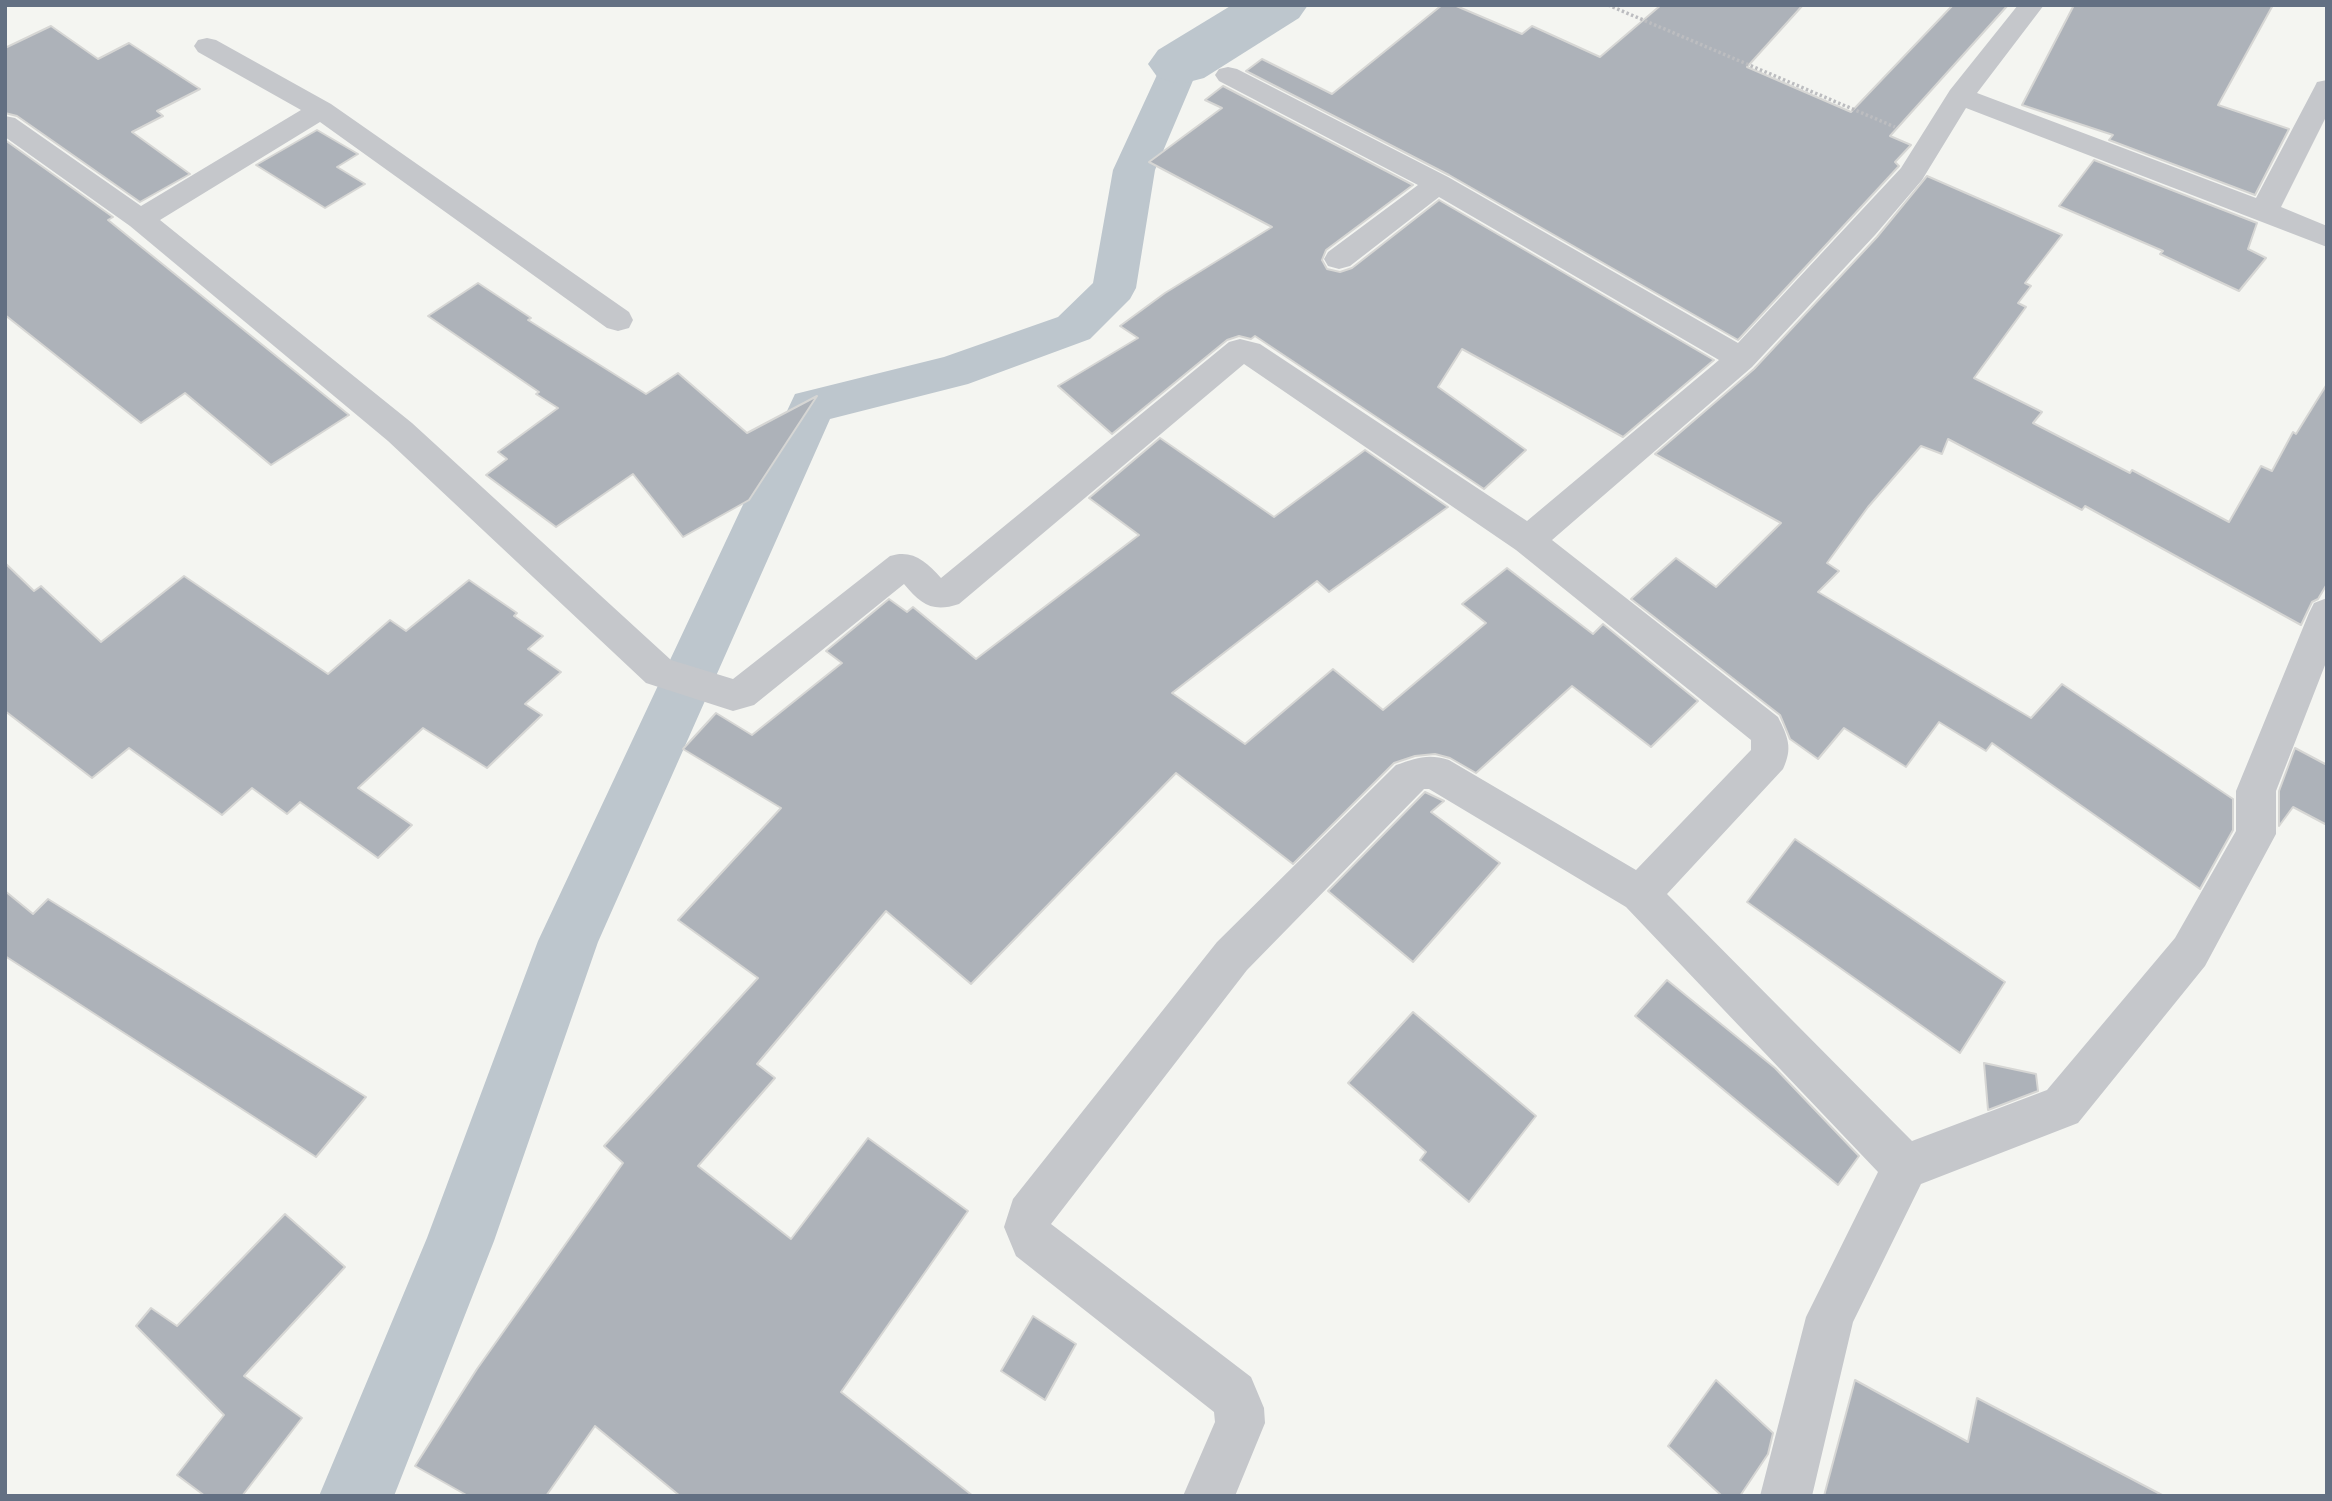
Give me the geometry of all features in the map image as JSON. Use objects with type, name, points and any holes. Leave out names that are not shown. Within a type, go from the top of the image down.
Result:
[{"type":"street","points":[[1528,540],[1741,359],[1865,228],[1912,174],[1960,96],[2031,5]]},
{"type":"street","points":[[206,46],[321,110],[618,320]]},
{"type":"street","points":[[1228,75],[1438,184],[1741,359]]},
{"type":"street","points":[[2264,211],[2327,88]]},
{"type":"street","points":[[1960,96],[2327,237]]},
{"type":"street","points":[[140,219],[321,110]]},
{"type":"street","points":[[5,124],[140,219],[400,432],[659,672],[724,694],[741,694],[902,566],[913,570],[932,592],[946,594],[1240,350],[1249,352],[1528,540],[1765,729],[1771,742],[1769,757],[1640,894]]},
{"type":"street","points":[[1339,259],[1438,184]]},
{"type":"street","points":[[1786,1496],[1829,1317],[1905,1167],[2062,1107],[2190,952],[2256,834],[2256,791],[2327,613]]},
{"type":"street","points":[[1209,1496],[1240,1423],[1239,1408],[1233,1395],[1033,1239],[1027,1227],[1029,1215],[1231,956],[1410,777],[1424,772],[1435,772],[1640,894],[1905,1167]]},
{"type":"path","points":[[1608,5],[1931,142]]},
{"type":"building","points":[[1442,5],[1454,5],[1522,34],[1532,26],[1600,57],[1661,5],[1803,5],[1747,67],[1851,112],[1953,5],[2008,5],[1890,136],[1911,145],[1895,162],[1899,166],[1738,340],[1449,175],[1246,71],[1262,59],[1332,94]]},
{"type":"building","points":[[2074,5],[2273,5],[2218,105],[2289,129],[2255,195],[2109,140],[2113,135],[2022,105]]},
{"type":"building","points":[[51,26],[98,59],[129,43],[200,89],[157,111],[163,116],[132,132],[190,174],[140,202],[17,116],[5,113],[5,48]]},
{"type":"building","points":[[1223,86],[1413,185],[1326,250],[1322,260],[1327,269],[1340,272],[1352,268],[1439,200],[1714,360],[1623,437],[1462,349],[1438,387],[1526,450],[1484,489],[1255,336],[1251,339],[1239,336],[1227,340],[1112,434],[1058,386],[1138,338],[1120,326],[1165,293],[1272,227],[1149,162],[1222,108],[1205,100]]},
{"type":"building","points":[[317,130],[358,154],[337,167],[365,184],[325,208],[256,165]]},
{"type":"building","points":[[5,140],[113,217],[108,220],[349,415],[271,465],[185,393],[141,423],[5,315]]},
{"type":"building","points":[[2094,160],[2257,223],[2248,249],[2266,258],[2239,291],[2160,254],[2163,251],[2059,206]]},
{"type":"building","points":[[1927,176],[2062,235],[2025,283],[2031,286],[2018,303],[2026,307],[1974,378],[2042,412],[2033,423],[2130,473],[2132,470],[2229,522],[2261,466],[2272,471],[2293,432],[2296,434],[2327,384],[2327,584],[2318,599],[2312,602],[2301,625],[2085,506],[2082,510],[1948,439],[1942,454],[1921,446],[1868,507],[1827,563],[1839,571],[1818,592],[2031,718],[2062,684],[2233,799],[2233,830],[2200,889],[1992,743],[1986,751],[1939,722],[1906,767],[1844,728],[1818,759],[1790,739],[1780,715],[1631,599],[1676,558],[1716,587],[1781,523],[1655,454],[1754,369],[1877,237]]},
{"type":"building","points":[[478,283],[531,318],[528,320],[646,394],[678,373],[747,433],[817,396],[749,500],[683,537],[633,474],[556,527],[486,475],[507,459],[498,452],[558,408],[428,316]]},
{"type":"building","points":[[1160,438],[1274,517],[1365,450],[1448,507],[1329,592],[1317,581],[1172,693],[1245,744],[1333,669],[1383,710],[1486,623],[1462,604],[1507,568],[1593,634],[1603,624],[1698,701],[1651,747],[1572,686],[1476,773],[1450,758],[1435,754],[1415,756],[1394,763],[1293,864],[1176,773],[971,984],[886,911],[757,1064],[775,1078],[698,1166],[791,1239],[868,1138],[968,1211],[841,1392],[973,1496],[680,1496],[595,1426],[546,1496],[468,1496],[415,1466],[477,1369],[623,1163],[604,1146],[758,978],[678,920],[781,808],[683,749],[716,713],[752,735],[842,663],[826,651],[889,599],[907,612],[913,607],[976,659],[1139,535],[1089,498]]},
{"type":"building","points":[[5,563],[34,591],[41,586],[101,642],[184,576],[328,674],[390,620],[406,631],[469,580],[517,613],[514,616],[543,636],[528,649],[561,672],[525,704],[542,715],[487,768],[423,728],[358,788],[412,825],[378,858],[300,802],[287,814],[252,788],[222,815],[129,748],[92,778],[5,711]]},
{"type":"building","points":[[2295,748],[2327,765],[2327,825],[2293,807],[2279,826],[2279,791]]},
{"type":"building","points":[[1425,792],[1444,801],[1431,812],[1500,863],[1413,962],[1328,891]]},
{"type":"building","points":[[1795,839],[2005,982],[1960,1053],[1747,902]]},
{"type":"building","points":[[5,891],[33,914],[48,899],[366,1097],[316,1157],[5,956]]},
{"type":"building","points":[[1667,980],[1775,1068],[1859,1156],[1838,1185],[1635,1016]]},
{"type":"building","points":[[1413,1012],[1536,1116],[1469,1202],[1420,1160],[1426,1152],[1348,1083]]},
{"type":"building","points":[[1984,1063],[2036,1074],[2038,1091],[1988,1110]]},
{"type":"building","points":[[285,1214],[345,1267],[244,1376],[302,1418],[242,1496],[205,1496],[177,1475],[224,1415],[136,1326],[151,1308],[177,1326]]},
{"type":"building","points":[[1033,1316],[1076,1344],[1045,1400],[1001,1371]]},
{"type":"building","points":[[1716,1380],[1773,1433],[1768,1454],[1740,1496],[1722,1496],[1668,1446]]},
{"type":"building","points":[[1855,1380],[1968,1442],[1977,1398],[2164,1496],[1824,1496]]},
{"type":"waterway","points":[[1181,64],[1277,5]]},
{"type":"waterway","points":[[356,1496],[460,1241],[568,941],[812,406],[952,372],[1074,328],[1114,288],[1134,170],[1181,64]]}]
